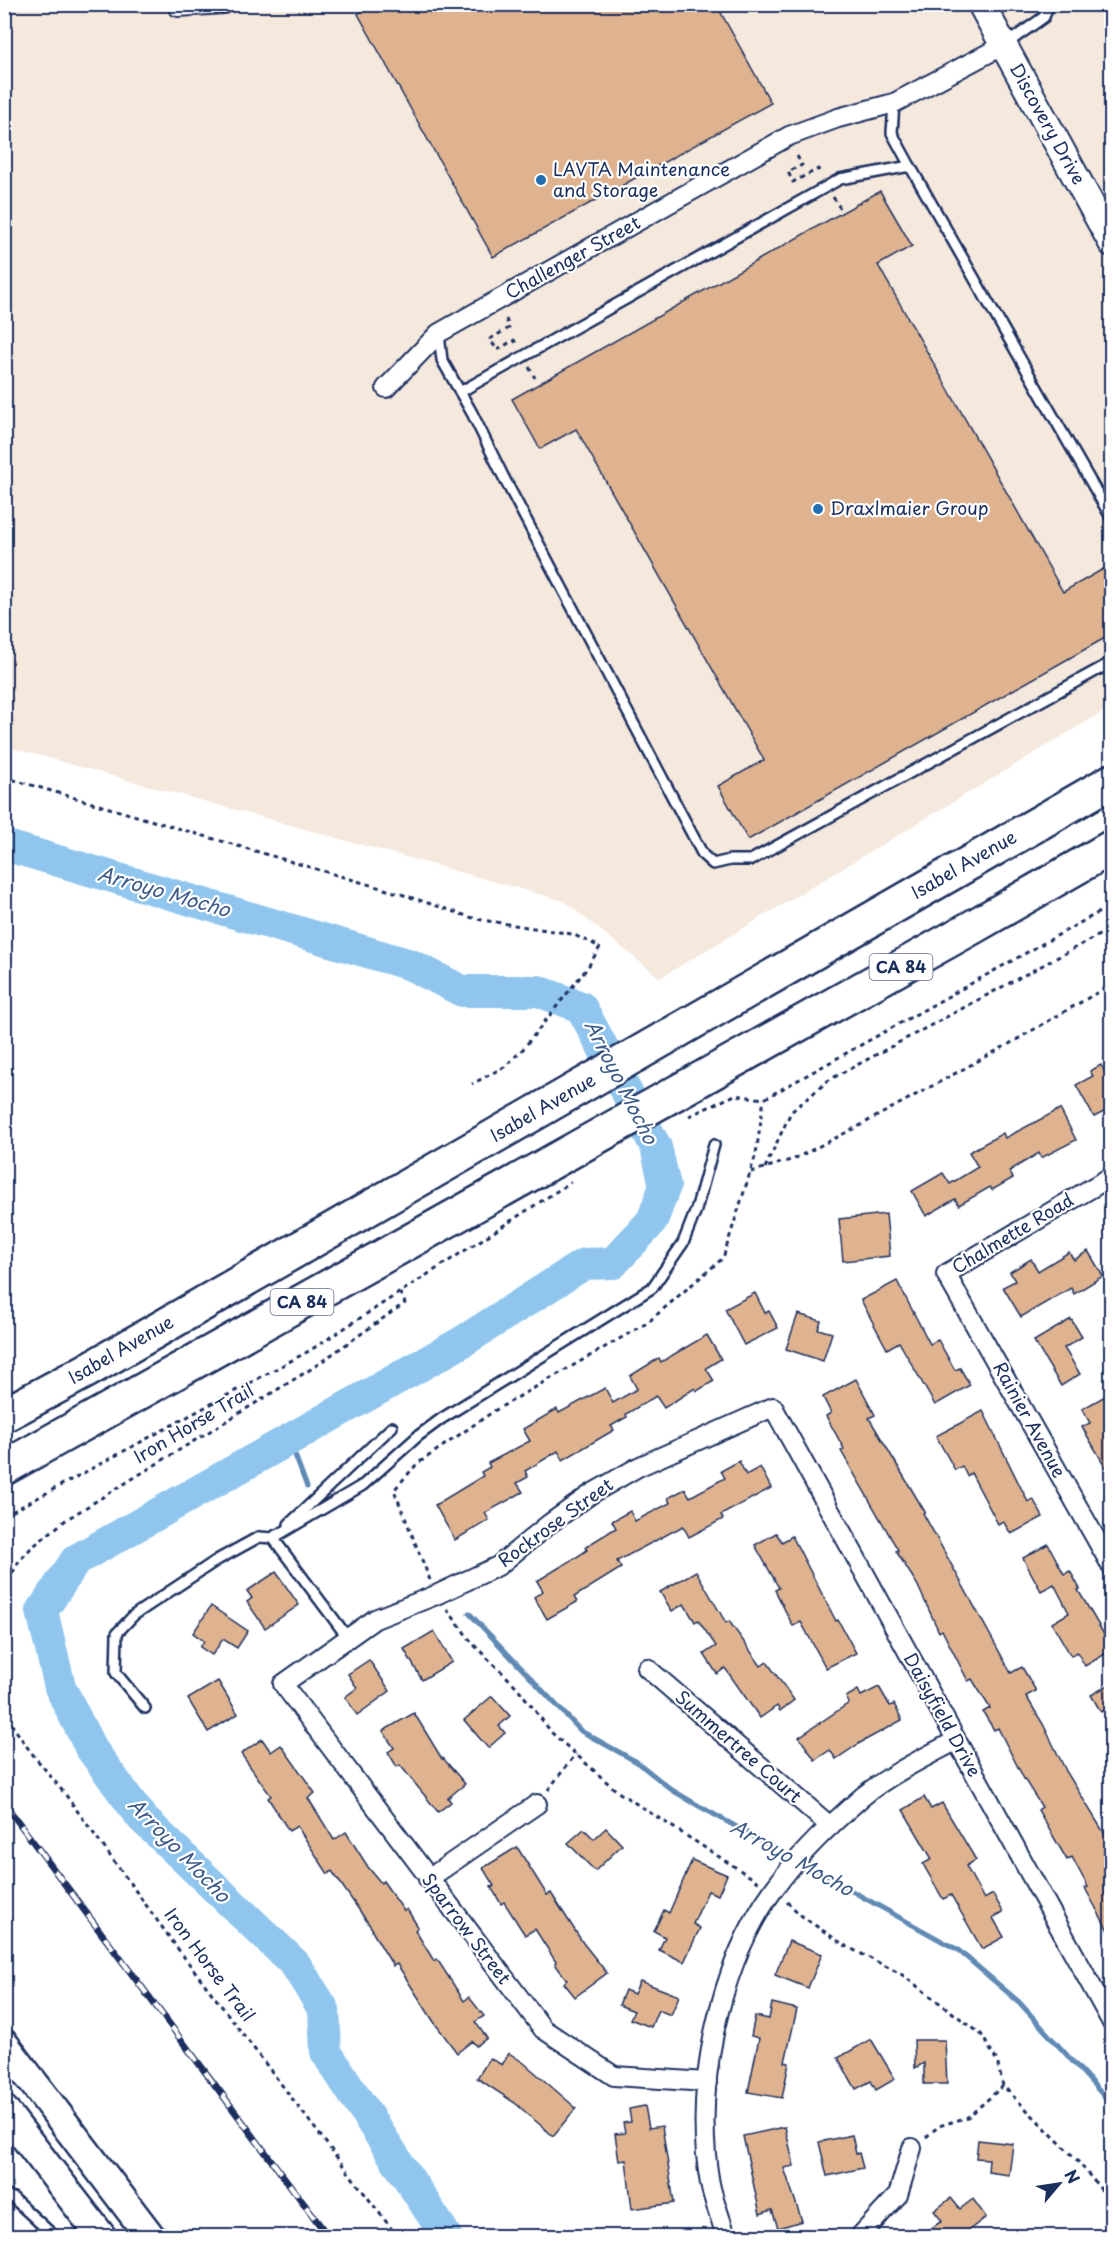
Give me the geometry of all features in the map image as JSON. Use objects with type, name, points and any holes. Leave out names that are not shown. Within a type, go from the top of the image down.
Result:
[{"type":"highway","name":"Isabel Avenue","points":[[4,1415],[96,1365],[1112,782]]},
{"type":"highway","name":"CA 84","points":[[4,1468],[572,1166],[697,1097],[971,928],[1112,847]]},
{"type":"main road","points":[[4,2044],[150,2236]]},
{"type":"main road","points":[[4,2110],[101,2236]]},
{"type":"street","points":[[190,6],[224,4]]},
{"type":"street","name":"Discovery Drive","points":[[981,4],[1112,243]]},
{"type":"street","name":"Challenger Street","points":[[386,388],[439,333],[789,136],[838,118],[894,103],[1004,45]]},
{"type":"street","name":"Chalmette Road","points":[[946,1274],[1112,1176]]},
{"type":"street","name":"Rainier Avenue","points":[[946,1274],[1111,1563]]},
{"type":"street","name":"Rockrose Street","points":[[283,1684],[375,1619],[436,1595],[498,1566],[549,1524],[591,1494],[638,1467],[773,1407]]},
{"type":"street","name":"Daisyfield Drive","points":[[773,1407],[1112,2023]]},
{"type":"street","name":"Summertree Court","points":[[646,1668],[830,1826]]},
{"type":"street","name":"Sparrow Street","points":[[283,1684],[543,2029],[614,2076],[707,2082]]},
{"type":"street","points":[[726,2236],[710,2184],[706,2135],[707,2082],[715,2028],[729,1976],[745,1940],[773,1890],[802,1853],[830,1826],[864,1796],[906,1768],[955,1740]]},
{"type":"street","points":[[428,1879],[537,1804]]},
{"type":"street","points":[[860,2236],[898,2194],[912,2148]]},
{"type":"lane","points":[[1004,45],[1044,17],[1050,4]]},
{"type":"lane","points":[[894,103],[892,133],[1112,519]]},
{"type":"lane","points":[[460,392],[840,179],[910,166]]},
{"type":"lane","points":[[439,333],[442,360],[703,855],[713,864],[730,860],[751,860],[1112,662]]},
{"type":"lane","points":[[144,1708],[116,1673],[117,1633],[134,1615],[217,1560],[259,1537],[273,1538],[363,1485],[418,1436],[441,1419],[652,1288],[683,1243],[696,1210],[714,1144]]},
{"type":"lane","points":[[273,1538],[392,1427]]},
{"type":"lane","points":[[273,1538],[348,1638]]},
{"type":"lane","points":[[4,2195],[13,2198],[54,2236]]},
{"type":"path","points":[[797,156],[801,165],[788,172],[794,182],[818,169],[821,175]]},
{"type":"path","points":[[506,319],[509,328],[490,339],[497,350],[514,340],[517,345]]},
{"type":"path","points":[[4,777],[401,894],[476,919],[572,934],[600,947],[588,967],[523,1049],[506,1066],[472,1084]]},
{"type":"path","points":[[697,1097],[735,1095],[764,1100],[1112,905]]},
{"type":"path","points":[[765,1168],[791,1112],[829,1080],[1112,928]]},
{"type":"path","points":[[751,1172],[794,1159],[1009,1044],[1112,984]]},
{"type":"path","points":[[436,1595],[393,1490],[417,1464],[494,1411],[647,1323],[723,1258],[756,1154],[764,1100]]},
{"type":"path","points":[[4,1516],[309,1351],[400,1293],[572,1166]]},
{"type":"path","name":"Iron Horse Trail","points":[[4,1589],[19,1561],[43,1536],[100,1498],[311,1369],[405,1303],[400,1293]]},
{"type":"path","name":"Iron Horse Trail","points":[[4,1707],[12,1725],[30,1751],[72,1803],[178,1949],[397,2236]]},
{"type":"path","points":[[537,1804],[576,1754]]},
{"type":"path","points":[[912,2148],[939,2126],[968,2117],[1003,2086]]},
{"type":"shaded area","points":[[4,5],[1111,5],[1111,707],[660,978],[564,901],[5,746]]},
{"type":"building","name":"LAVTA Maintenance and Storage","points":[[373,4],[716,4],[771,103],[493,257],[358,14]]},
{"type":"building","name":"Draxlmaier Group","points":[[880,191],[912,246],[878,265],[1063,592],[1105,568],[1112,581],[1112,634],[748,840],[718,786],[764,760],[576,429],[540,449],[512,399]]},
{"type":"building","points":[[1101,1065],[1105,1072],[1112,1068],[1112,1108],[1094,1117],[1076,1085],[1093,1076],[1090,1071]]},
{"type":"building","points":[[1060,1109],[1076,1140],[1041,1158],[1039,1153],[1009,1171],[1013,1178],[992,1190],[990,1187],[959,1205],[955,1199],[926,1216],[912,1191],[943,1173],[950,1184],[978,1167],[969,1152],[1003,1133],[1005,1138]]},
{"type":"building","points":[[886,1214],[890,1256],[843,1261],[839,1219]]},
{"type":"building","points":[[1088,1251],[1103,1276],[1074,1294],[1071,1288],[1021,1317],[1003,1287],[1015,1281],[1010,1272],[1031,1259],[1038,1271],[1069,1252],[1074,1260]]},
{"type":"building","points":[[897,1281],[930,1344],[938,1340],[955,1370],[960,1368],[970,1385],[935,1405],[899,1342],[887,1349],[861,1300]]},
{"type":"building","points":[[755,1293],[765,1313],[769,1311],[778,1328],[744,1345],[725,1309]]},
{"type":"building","points":[[798,1314],[821,1321],[818,1329],[832,1333],[823,1361],[786,1349]]},
{"type":"building","points":[[1071,1319],[1082,1337],[1064,1348],[1080,1374],[1061,1386],[1034,1341]]},
{"type":"building","points":[[707,1335],[721,1359],[706,1368],[714,1381],[697,1391],[695,1388],[664,1408],[656,1396],[611,1426],[614,1430],[563,1460],[558,1451],[525,1471],[528,1477],[517,1483],[523,1492],[485,1513],[489,1520],[455,1540],[435,1505],[483,1476],[481,1472],[490,1467],[488,1463],[530,1441],[523,1429],[557,1409],[559,1413],[605,1388],[613,1403],[637,1389],[630,1376],[659,1358],[661,1362]]},
{"type":"building","points":[[856,1379],[875,1415],[869,1418],[925,1512],[923,1513],[1011,1673],[1022,1667],[1036,1691],[1026,1696],[1043,1724],[1066,1771],[1112,1846],[1112,1938],[1085,1888],[1088,1887],[1072,1857],[1067,1860],[1038,1810],[1042,1807],[1024,1779],[998,1728],[994,1730],[983,1712],[990,1708],[972,1679],[968,1681],[942,1630],[939,1632],[917,1584],[896,1551],[898,1550],[841,1451],[844,1449],[826,1416],[831,1413],[823,1397]]},
{"type":"building","points":[[1107,1395],[1112,1403],[1112,1478],[1082,1427],[1090,1423],[1082,1409]]},
{"type":"building","points":[[983,1411],[1028,1502],[1033,1499],[1043,1517],[1011,1534],[1003,1521],[998,1524],[971,1473],[967,1476],[962,1466],[955,1470],[936,1436]]},
{"type":"building","points":[[739,1461],[746,1475],[760,1467],[771,1488],[721,1515],[723,1519],[689,1537],[683,1526],[617,1561],[621,1568],[574,1597],[577,1602],[547,1619],[534,1597],[543,1591],[537,1581],[587,1550],[585,1547],[616,1528],[612,1521],[630,1511],[635,1521],[670,1503],[668,1498],[685,1489],[690,1497],[725,1478],[721,1471]]},
{"type":"building","points":[[776,1533],[782,1542],[792,1536],[836,1621],[838,1620],[856,1653],[826,1668],[801,1622],[793,1626],[775,1590],[779,1588],[755,1545]]},
{"type":"building","points":[[1048,1544],[1064,1574],[1070,1571],[1080,1589],[1078,1590],[1112,1648],[1085,1666],[1077,1652],[1071,1656],[1052,1623],[1069,1613],[1054,1584],[1041,1591],[1023,1558]]},
{"type":"building","points":[[696,1571],[726,1623],[729,1621],[761,1666],[767,1662],[794,1700],[780,1711],[777,1706],[760,1718],[725,1668],[717,1674],[704,1654],[716,1646],[698,1620],[695,1622],[684,1604],[672,1611],[660,1592]]},
{"type":"building","points":[[276,1572],[299,1605],[265,1628],[247,1602],[252,1598],[247,1591]]},
{"type":"building","points":[[211,1606],[248,1631],[237,1648],[223,1639],[212,1655],[200,1647],[204,1641],[193,1633]]},
{"type":"building","points":[[434,1631],[452,1662],[422,1680],[404,1649]]},
{"type":"building","points":[[369,1660],[390,1691],[357,1715],[345,1697],[357,1688],[348,1674]]},
{"type":"building","points":[[218,1681],[238,1714],[208,1732],[188,1699]]},
{"type":"building","points":[[1112,1683],[1112,1706],[1101,1712],[1091,1695]]},
{"type":"building","points":[[879,1687],[890,1706],[894,1704],[902,1720],[836,1759],[830,1750],[815,1760],[799,1737],[849,1703],[846,1697],[858,1690],[861,1696]]},
{"type":"building","points":[[492,1696],[510,1716],[499,1726],[505,1733],[488,1748],[464,1720]]},
{"type":"building","points":[[414,1713],[442,1759],[465,1784],[448,1798],[451,1802],[438,1812],[400,1765],[397,1767],[388,1752],[394,1748],[383,1731]]},
{"type":"building","points":[[262,1739],[271,1752],[281,1745],[315,1793],[308,1798],[334,1840],[346,1832],[368,1867],[381,1883],[383,1881],[404,1911],[407,1909],[418,1927],[415,1930],[434,1961],[437,1959],[464,2001],[469,1997],[484,2016],[475,2022],[487,2038],[476,2046],[472,2041],[457,2053],[397,1964],[393,1966],[373,1930],[332,1871],[328,1874],[297,1826],[289,1831],[268,1798],[271,1796],[241,1754]]},
{"type":"building","points":[[924,1797],[931,1809],[942,1803],[976,1860],[966,1866],[984,1899],[993,1894],[1003,1912],[993,1918],[1004,1937],[982,1949],[951,1895],[943,1899],[923,1864],[932,1859],[903,1810]]},
{"type":"building","points":[[606,1828],[622,1845],[595,1871],[568,1843],[584,1829],[594,1839]]},
{"type":"building","points":[[517,1847],[547,1895],[551,1893],[583,1943],[607,1973],[575,1997],[564,1983],[567,1980],[535,1929],[525,1935],[504,1902],[501,1904],[483,1868]]},
{"type":"building","points":[[692,1860],[727,1875],[718,1895],[708,1891],[693,1924],[700,1928],[684,1962],[659,1950],[665,1937],[654,1931],[664,1910],[669,1913]]},
{"type":"building","points":[[789,1941],[822,1954],[808,1988],[775,1975]]},
{"type":"building","points":[[640,1981],[679,1996],[671,2015],[658,2010],[651,2027],[630,2019],[634,2011],[619,2005],[625,1990],[634,1994]]},
{"type":"building","points":[[772,2003],[797,2009],[785,2062],[789,2063],[782,2098],[748,2092],[759,2038],[751,2036],[755,2016],[769,2019]]},
{"type":"building","points":[[871,2039],[895,2079],[876,2090],[871,2081],[856,2089],[838,2058]]},
{"type":"building","points":[[914,2040],[945,2040],[947,2084],[924,2084],[924,2063],[915,2068]]},
{"type":"building","points":[[509,2053],[576,2108],[553,2136],[515,2103],[477,2078],[490,2058],[502,2065]]},
{"type":"building","points":[[645,2106],[649,2128],[662,2126],[674,2203],[632,2209],[626,2160],[619,2161],[615,2134],[625,2133],[623,2123],[631,2122],[629,2109]]},
{"type":"building","points":[[785,2127],[794,2166],[784,2168],[802,2221],[778,2228],[772,2210],[760,2214],[743,2136]]},
{"type":"building","points":[[852,2135],[856,2154],[859,2153],[863,2168],[827,2176],[819,2142]]},
{"type":"building","points":[[978,2140],[1013,2144],[1009,2175],[988,2172],[989,2159],[976,2158]]},
{"type":"building","points":[[951,2198],[960,2209],[973,2199],[986,2217],[961,2236],[919,2236],[942,2221],[934,2211]]},
{"type":"waterway","name":"Arroyo Mocho","points":[[4,845],[411,965],[462,991],[538,991],[581,1007],[656,1147],[665,1186],[652,1221],[613,1263],[584,1264],[462,1342],[76,1560],[42,1611],[60,1687],[90,1747],[142,1818],[295,1964],[324,2010],[326,2052],[446,2236]]},
{"type":"waterway","name":"Arroyo Mocho","points":[[289,1439],[307,1487]]},
{"type":"waterway","name":"Arroyo Mocho","points":[[469,1613],[581,1731],[637,1762],[672,1790],[699,1806],[958,1950],[1019,2002],[1112,2105]]},
{"type":"railway","points":[[4,1803],[328,2236]]},
{"type":"place","name":"LAVTA Maintenance and Storage","points":[[541,180]]},
{"type":"place","name":"Draxlmaier Group","points":[[818,509]]}]
